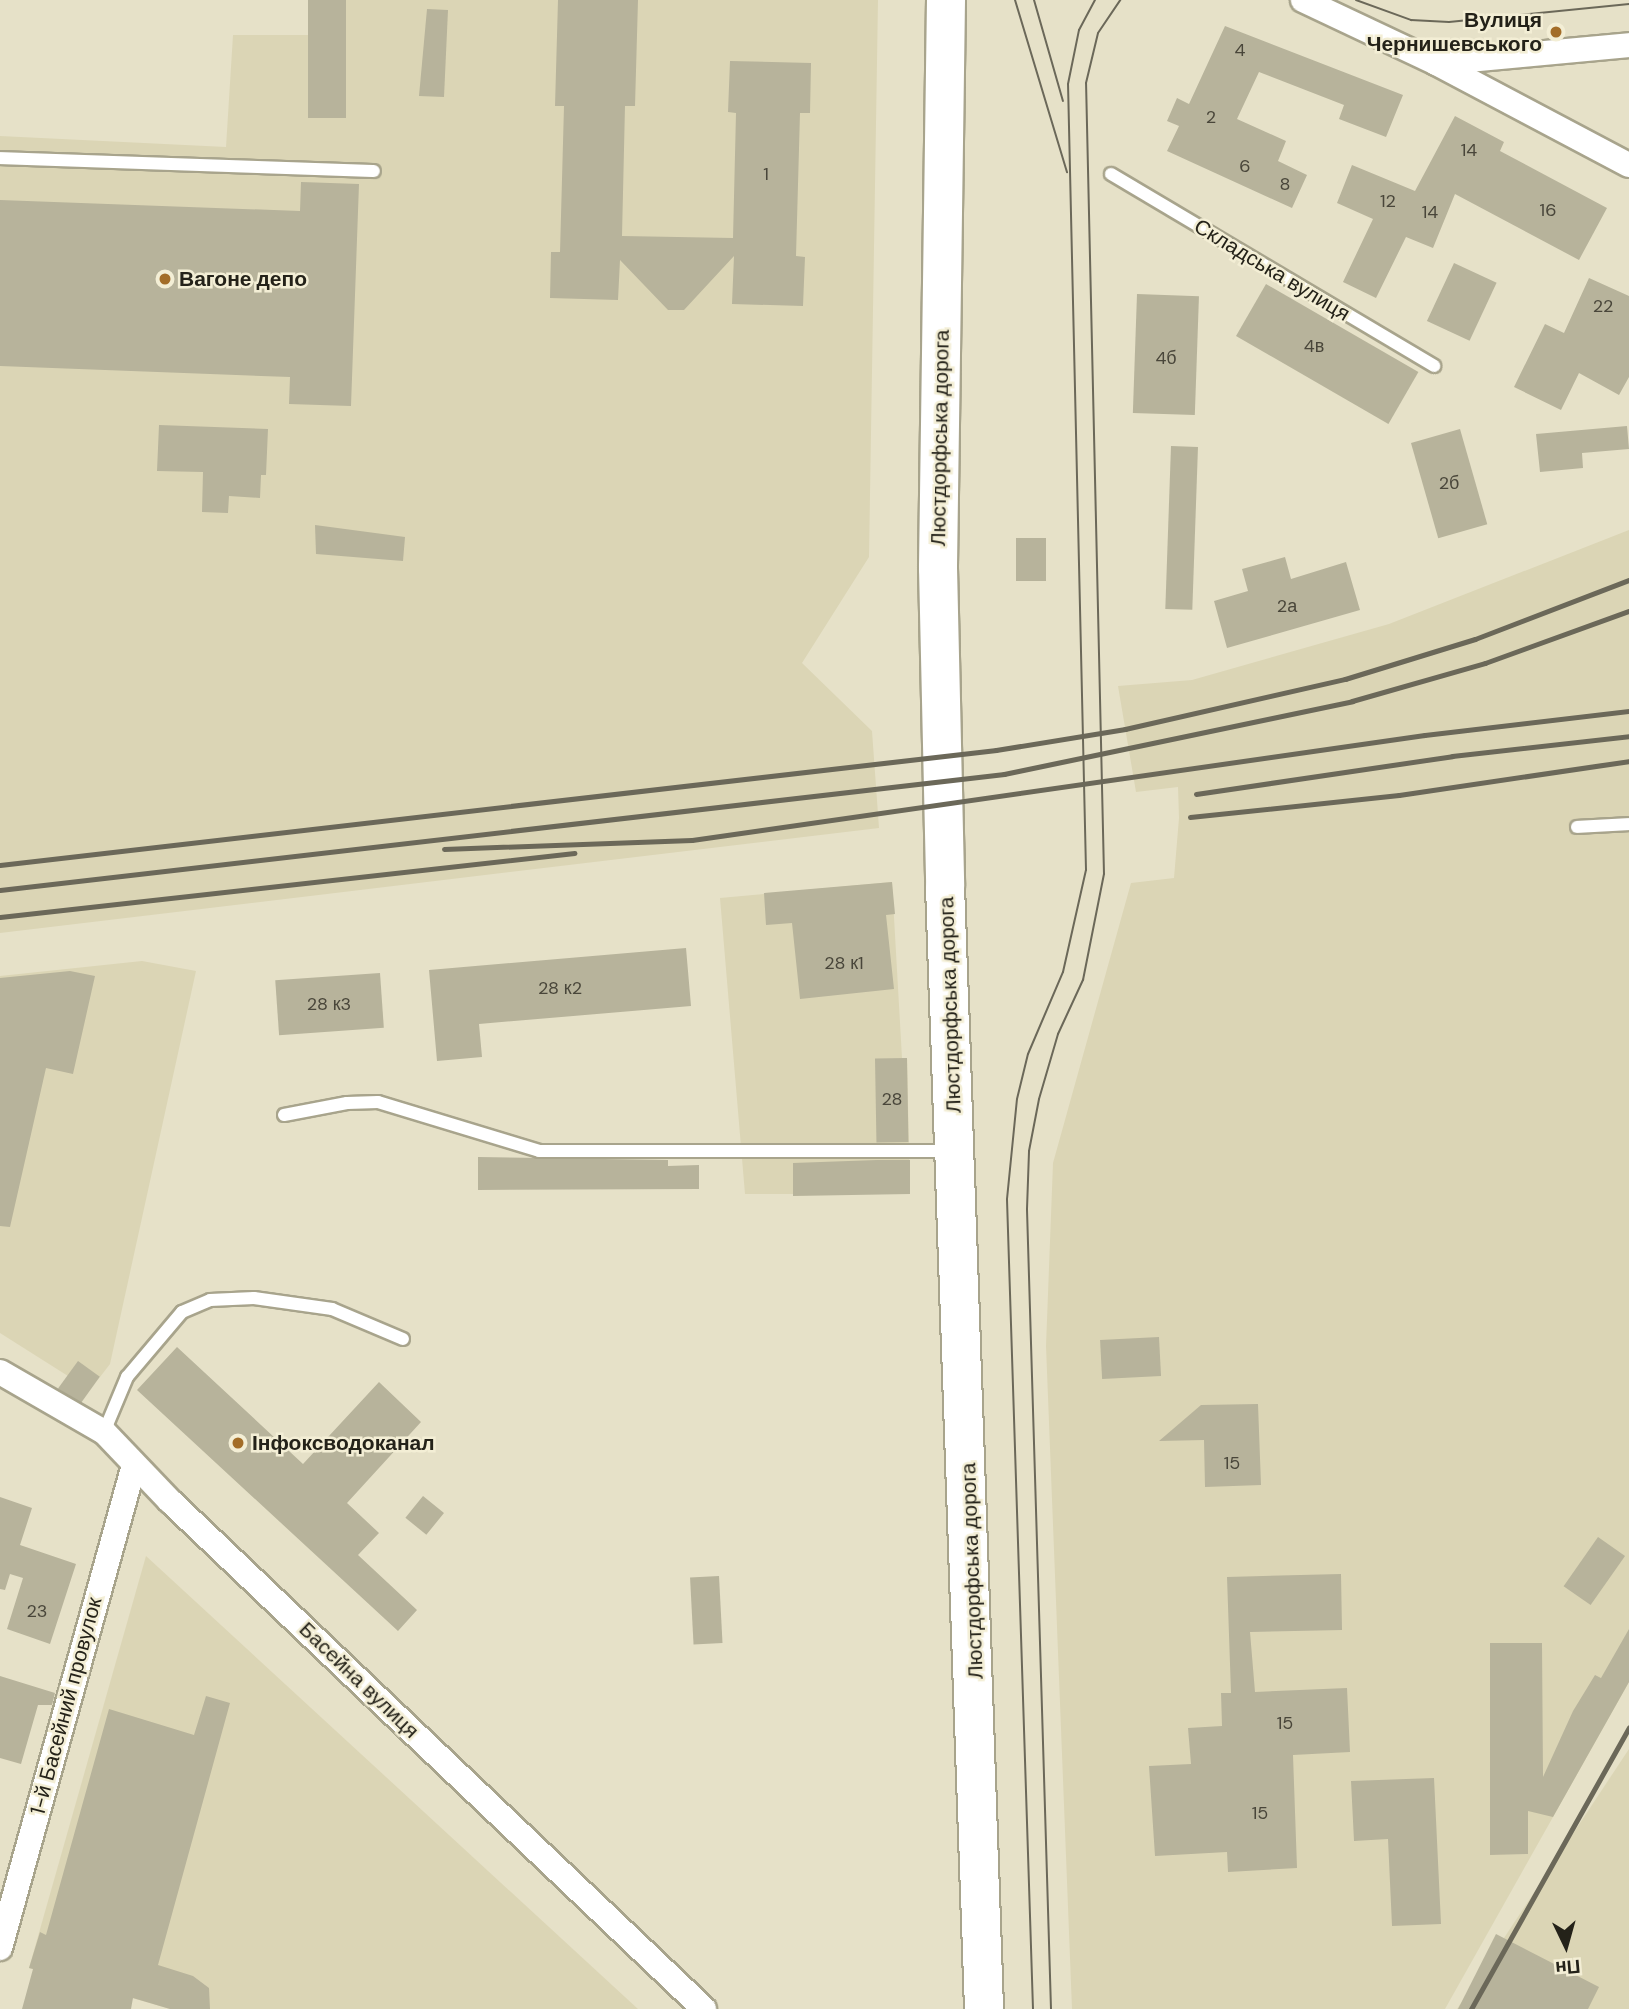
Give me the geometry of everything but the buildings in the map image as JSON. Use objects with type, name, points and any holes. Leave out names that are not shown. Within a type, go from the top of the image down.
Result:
[{"type":"main road","name":"Люстдорфська дорога","points":[[946,0],[938,568],[984,2009]]},
{"type":"street","points":[[1303,0],[1436,63],[1629,165]]},
{"type":"street","points":[[1436,63],[1629,45]]},
{"type":"street","name":"Басейна вулиця","points":[[0,1372],[104,1432],[134,1465],[704,2009]]},
{"type":"street","name":"1-й Басейний провулок","points":[[0,1948],[134,1465]]},
{"type":"lane","points":[[0,158],[374,171]]},
{"type":"lane","name":"Складська вулиця","points":[[1111,174],[1434,366]]},
{"type":"lane","points":[[1577,827],[1629,824]]},
{"type":"lane","points":[[284,1115],[346,1102],[378,1102],[538,1151],[955,1151]]},
{"type":"lane","points":[[104,1432],[127,1377],[182,1312],[211,1300],[254,1298],[332,1309],[403,1339]]},
{"type":"shaded area","points":[[308,0],[878,0],[869,557],[802,663],[872,731],[879,828],[0,933],[0,136],[226,147],[233,35],[308,35]]},
{"type":"shaded area","points":[[1629,530],[1629,1682],[1445,2009],[1072,2009],[1046,1346],[1053,1163],[1131,883],[1174,878],[1179,818],[1178,787],[1136,792],[1118,686],[1192,680],[1389,624]]},
{"type":"shaded area","points":[[892,882],[902,1058],[907,1058],[910,1194],[745,1194],[720,898]]},
{"type":"shaded area","points":[[142,961],[196,971],[110,1364],[100,1377],[68,1376],[0,1333],[0,976]]},
{"type":"shaded area","points":[[146,1556],[638,2009],[170,2009],[29,1968]]},
{"type":"shaded area","points":[[1629,1749],[1629,2009],[1457,2009]]},
{"type":"tram line","points":[[1015,0],[1067,172]]},
{"type":"tram line","points":[[1034,0],[1063,101]]},
{"type":"tram line","points":[[1033,2009],[1007,1199],[1017,1099],[1028,1054],[1063,972],[1086,870],[1068,84],[1079,30],[1095,0]]},
{"type":"tram line","points":[[1051,2009],[1027,1209],[1029,1151],[1039,1099],[1058,1034],[1083,980],[1104,874],[1086,83],[1098,33],[1120,0]]},
{"type":"tram line","points":[[1356,0],[1411,20],[1449,22],[1629,4]]},
{"type":"railway","points":[[0,865],[996,750],[1125,729],[1345,679],[1475,639],[1629,580]]},
{"type":"railway","points":[[0,890],[1004,774],[1352,701],[1485,663],[1629,611]]},
{"type":"railway","points":[[444,849],[692,840],[1425,735],[1629,711]]},
{"type":"railway","points":[[1196,794],[1452,756],[1629,736]]},
{"type":"railway","points":[[1190,817],[1399,795],[1629,761]]},
{"type":"railway","points":[[0,917],[574,853]]},
{"type":"railway","points":[[1471,2009],[1629,1727]]},
{"type":"place","name":"Вулиця Чернишевського","points":[[1556,32]]},
{"type":"place","name":"Вагоне депо","points":[[165,279]]},
{"type":"place","name":"Інфоксводоканал","points":[[238,1443]]}]
